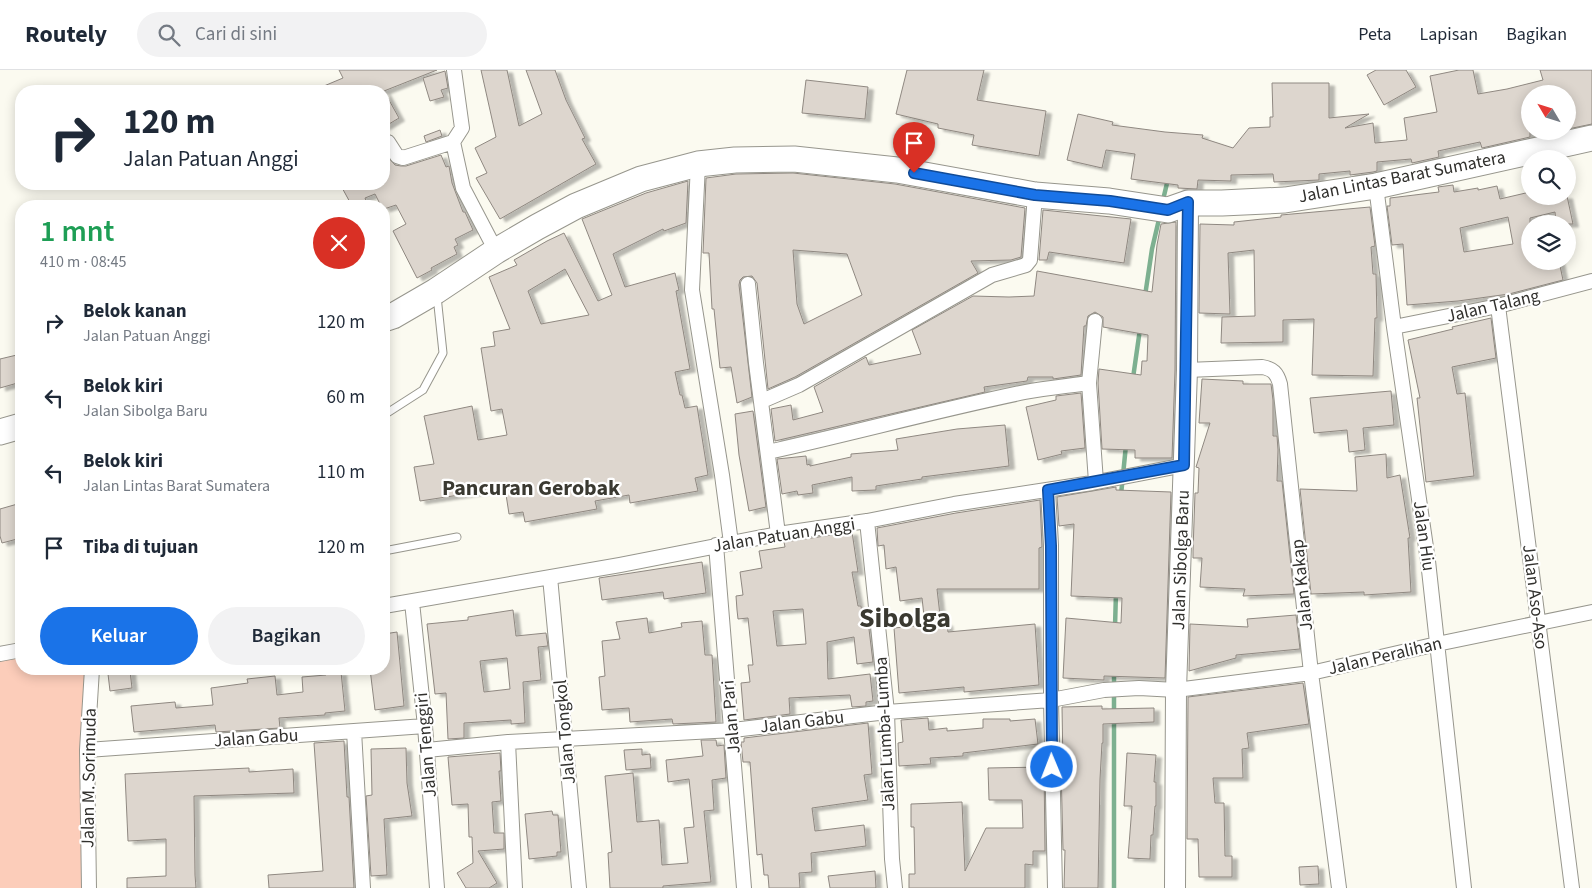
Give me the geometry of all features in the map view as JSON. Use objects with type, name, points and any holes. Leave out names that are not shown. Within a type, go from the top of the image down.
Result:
[{"type":"highway","name":"Jalan Lintas Barat Sumatera","points":[[390,317],[436,291],[496,251],[576,206],[641,179],[698,164],[735,160],[794,159],[897,170],[1035,195],[1168,207],[1285,200],[1376,186],[1592,138]]},
{"type":"highway","points":[[0,432],[15,428]]},
{"type":"street","points":[[390,145],[397,156],[404,158],[453,142],[462,128],[454,70]]},
{"type":"street","points":[[453,142],[463,188],[496,251]]},
{"type":"street","points":[[698,164],[692,290],[731,543]]},
{"type":"street","name":"Jalan Hiu","points":[[1376,186],[1394,328],[1428,561],[1464,888]]},
{"type":"street","points":[[762,401],[799,385],[992,275],[1026,265],[1030,260],[1035,195]]},
{"type":"street","name":"Jalan Sibolga Baru","points":[[1168,207],[1187,370],[1176,690],[1175,888]]},
{"type":"street","name":"Jalan Talang","points":[[1394,328],[1498,306],[1592,280]]},
{"type":"street","points":[[748,284],[778,534]]},
{"type":"street","name":"Jalan Aso-Aso","points":[[1498,306],[1572,888]]},
{"type":"street","points":[[1095,321],[1089,383],[1096,482]]},
{"type":"street","name":"Jalan Kakap","points":[[1187,370],[1262,367],[1274,371],[1278,375],[1311,673],[1339,888]]},
{"type":"street","points":[[768,452],[894,421],[1027,392],[1089,383]]},
{"type":"street","name":"Jalan Patuan Anggi","points":[[390,605],[778,534],[868,521],[954,504],[1096,482],[1184,465]]},
{"type":"street","points":[[1048,490],[1051,546],[1051,700],[1055,888]]},
{"type":"street","name":"Jalan Lumba-Lumba","points":[[868,521],[886,712],[892,859],[895,888]]},
{"type":"street","name":"Jalan Pari","points":[[716,545],[744,888]]},
{"type":"street","name":"Jalan Tongkol","points":[[550,577],[578,888]]},
{"type":"street","name":"Jalan Tenggiri","points":[[412,602],[425,726],[436,888]]},
{"type":"street","name":"Jalan Peralihan","points":[[1176,690],[1311,673],[1437,644],[1592,612]]},
{"type":"street","points":[[0,654],[15,651]]},
{"type":"street","name":"Jalan M. Sorimuda","points":[[89,888],[87,750],[92,675]]},
{"type":"street","name":"Jalan Gabu","points":[[427,750],[508,742],[732,730],[886,712],[1051,700],[1104,690],[1138,688],[1176,690]]},
{"type":"street","name":"Jalan Gabu","points":[[87,750],[425,726]]},
{"type":"street","points":[[354,731],[363,888]]},
{"type":"street","points":[[508,742],[515,888]]},
{"type":"lane","points":[[390,411],[424,390],[443,353],[436,291]]},
{"type":"lane","points":[[390,550],[457,538]]},
{"type":"shaded area","points":[[15,652],[15,675],[92,675],[89,888],[0,888],[0,655]]},
{"type":"building","points":[[339,70],[437,70],[390,89],[390,85],[326,85],[343,78]]},
{"type":"building","points":[[481,70],[507,70],[519,126],[542,114],[526,70],[555,70],[566,100],[585,138],[582,139],[596,164],[500,219],[476,178],[487,173],[475,148],[496,137]]},
{"type":"building","points":[[907,70],[984,70],[977,100],[1046,111],[1039,156],[972,145],[974,135],[938,128],[938,124],[896,114]]},
{"type":"building","points":[[1376,70],[1406,70],[1416,87],[1384,105],[1367,75]]},
{"type":"building","points":[[1459,70],[1473,70],[1478,94],[1521,86],[1521,139],[1482,148],[1480,142],[1438,151],[1439,157],[1412,163],[1411,159],[1377,162],[1377,171],[1373,172],[1350,175],[1350,171],[1319,174],[1319,180],[1274,182],[1273,174],[1231,175],[1231,181],[1198,180],[1197,189],[1178,188],[1178,185],[1131,179],[1135,154],[1106,150],[1102,168],[1067,160],[1078,114],[1113,122],[1112,125],[1203,135],[1202,138],[1233,148],[1249,128],[1270,127],[1270,117],[1273,117],[1272,83],[1329,83],[1329,118],[1369,114],[1345,128],[1373,123],[1375,143],[1407,140],[1404,118],[1437,112],[1430,76]]},
{"type":"building","points":[[1540,70],[1592,70],[1592,124],[1576,127],[1576,85],[1523,85],[1543,80]]},
{"type":"building","points":[[445,71],[448,88],[441,90],[444,97],[430,101],[423,78]]},
{"type":"building","points":[[806,80],[868,87],[865,119],[802,113]]},
{"type":"building","points":[[390,102],[399,118],[390,123]]},
{"type":"building","points":[[440,130],[442,136],[426,142],[424,136]]},
{"type":"building","points":[[441,155],[446,167],[449,166],[452,183],[463,212],[465,212],[473,230],[455,239],[458,245],[454,247],[457,254],[417,278],[393,231],[406,224],[396,205],[390,207],[390,200],[378,200],[375,194],[365,198],[366,200],[349,200],[343,190],[390,190],[390,159],[395,165],[406,166]]},
{"type":"building","points":[[793,173],[895,184],[1025,208],[1021,257],[1011,260],[971,261],[978,273],[795,377],[768,389],[757,283],[752,276],[743,277],[739,285],[752,397],[737,403],[731,367],[720,368],[714,309],[712,309],[709,253],[703,253],[706,178],[736,174]],"holes":[[[793,250],[847,254],[862,295],[804,324],[797,304]]]},
{"type":"building","points":[[688,181],[686,223],[664,231],[663,229],[613,254],[625,287],[675,273],[679,290],[676,291],[690,369],[675,372],[685,408],[697,406],[708,475],[695,478],[698,491],[630,503],[629,495],[595,501],[597,509],[525,522],[523,512],[509,514],[505,488],[420,501],[414,467],[434,464],[424,416],[472,406],[478,440],[507,435],[502,409],[491,411],[481,348],[495,346],[493,332],[510,329],[489,277],[517,265],[514,260],[564,233],[598,301],[612,295],[582,219],[646,193]],"holes":[[[565,269],[589,315],[541,324],[528,291]]]},
{"type":"building","points":[[1453,185],[1454,192],[1497,186],[1500,199],[1521,194],[1521,205],[1569,205],[1571,215],[1555,215],[1555,212],[1542,215],[1521,215],[1521,270],[1561,270],[1563,280],[1509,294],[1407,305],[1403,244],[1392,245],[1387,206],[1390,206],[1390,198],[1439,192],[1438,187]],"holes":[[[1508,217],[1513,244],[1464,252],[1460,228]]]},
{"type":"building","points":[[1370,207],[1375,246],[1371,247],[1373,274],[1376,274],[1377,318],[1375,318],[1373,376],[1312,375],[1314,319],[1283,320],[1283,342],[1221,343],[1222,317],[1255,316],[1254,250],[1228,253],[1230,314],[1199,313],[1200,224],[1234,225],[1234,222],[1281,217],[1281,215]]},
{"type":"building","points":[[1043,210],[1131,219],[1124,263],[1049,252],[1047,260],[1039,260]]},
{"type":"building","points":[[1176,222],[1175,370],[1172,458],[1135,458],[1135,450],[1102,449],[1098,383],[1099,369],[1141,375],[1142,361],[1147,361],[1148,335],[1103,327],[1103,317],[1095,312],[1088,316],[1086,326],[1084,326],[1081,375],[1053,379],[1053,377],[1028,377],[1027,381],[984,387],[985,392],[775,441],[771,409],[791,405],[793,420],[823,412],[814,387],[866,357],[869,365],[921,354],[912,330],[973,296],[1034,296],[1037,271],[1152,292],[1161,224]]},
{"type":"building","points":[[1491,318],[1496,358],[1452,367],[1457,394],[1465,393],[1474,476],[1426,482],[1417,398],[1420,398],[1408,340]]},
{"type":"building","points":[[15,355],[15,384],[0,388],[0,359]]},
{"type":"building","points":[[1202,379],[1243,381],[1243,384],[1271,384],[1273,436],[1277,436],[1278,450],[1277,481],[1282,481],[1294,594],[1243,596],[1245,589],[1200,587],[1202,558],[1193,558],[1195,493],[1198,493],[1199,468],[1196,467],[1210,423],[1199,423]]},
{"type":"building","points":[[1391,391],[1394,425],[1363,428],[1365,450],[1349,452],[1347,430],[1314,433],[1310,398]]},
{"type":"building","points":[[1081,393],[1085,448],[1061,451],[1062,454],[1038,460],[1026,407],[1056,400],[1056,396]]},
{"type":"building","points":[[753,411],[766,507],[749,511],[739,455],[735,414]]},
{"type":"building","points":[[1005,425],[1009,466],[922,477],[922,479],[876,486],[876,490],[852,491],[852,477],[812,485],[813,493],[798,495],[797,491],[782,494],[777,459],[806,456],[807,465],[810,464],[810,466],[851,457],[851,454],[898,450],[896,439],[957,429]]},
{"type":"building","points":[[1386,454],[1387,478],[1400,475],[1410,538],[1408,538],[1411,592],[1364,595],[1364,592],[1311,594],[1300,489],[1357,491],[1355,457]]},
{"type":"building","points":[[1116,487],[1116,490],[1171,492],[1165,678],[1104,676],[1104,680],[1063,678],[1066,618],[1121,623],[1122,598],[1071,596],[1074,524],[1059,526],[1057,497]]},
{"type":"building","points":[[1040,500],[1042,547],[1039,548],[1039,589],[937,589],[941,624],[947,623],[948,632],[1035,624],[1039,685],[964,692],[964,687],[899,693],[894,628],[925,625],[922,598],[900,601],[896,567],[886,569],[884,545],[878,546],[877,528]]},
{"type":"building","points":[[15,505],[15,540],[2,543],[0,536],[0,509]]},
{"type":"building","points":[[852,532],[858,572],[852,572],[863,622],[868,621],[873,662],[857,664],[854,637],[827,642],[828,679],[870,674],[873,701],[866,702],[866,706],[852,707],[850,695],[789,698],[790,714],[744,720],[741,683],[750,682],[748,665],[753,665],[748,618],[738,619],[736,596],[743,595],[740,572],[762,568],[759,551],[785,547],[784,542]],"holes":[[[803,609],[806,644],[777,646],[773,611]]]},
{"type":"building","points":[[702,562],[706,593],[664,599],[663,592],[602,600],[599,578]]},
{"type":"building","points":[[513,610],[516,636],[546,633],[548,646],[538,647],[541,680],[523,682],[525,723],[511,724],[511,720],[464,723],[464,738],[448,739],[446,693],[435,694],[427,624],[468,620],[468,617]],"holes":[[[507,658],[510,689],[484,692],[480,661]]]},
{"type":"building","points":[[1296,615],[1300,649],[1236,655],[1236,658],[1189,671],[1190,624],[1248,627],[1247,619]]},
{"type":"building","points":[[647,618],[649,633],[682,627],[681,623],[702,621],[705,655],[712,655],[716,722],[673,724],[672,719],[630,722],[629,708],[602,710],[599,677],[605,676],[602,641],[620,639],[616,622]]},
{"type":"building","points":[[397,632],[404,706],[375,710],[371,675],[390,675],[390,633]]},
{"type":"building","points":[[108,675],[130,675],[132,688],[110,691]]},
{"type":"building","points":[[341,675],[345,711],[325,713],[325,715],[279,718],[280,728],[216,732],[215,725],[134,732],[131,706],[175,702],[176,708],[213,705],[211,688],[248,683],[247,679],[275,676],[277,695],[303,692],[302,677]]},
{"type":"building","points":[[1303,683],[1309,724],[1247,733],[1249,748],[1242,749],[1243,778],[1213,778],[1215,803],[1224,803],[1225,856],[1232,856],[1232,877],[1199,877],[1198,839],[1187,839],[1188,697]]},
{"type":"building","points":[[1102,706],[1102,709],[1154,708],[1154,722],[1103,724],[1098,888],[1064,888],[1065,850],[1063,850],[1061,766],[1063,766],[1062,707]]},
{"type":"building","points":[[928,718],[929,730],[947,728],[947,731],[983,728],[983,719],[1010,719],[1010,721],[1035,719],[1038,744],[963,753],[963,756],[930,758],[931,764],[899,766],[898,743],[903,742],[901,720]]},
{"type":"building","points":[[868,723],[872,774],[864,775],[868,800],[812,808],[815,831],[864,825],[866,846],[811,853],[812,872],[799,873],[800,888],[769,888],[768,875],[764,875],[762,854],[757,855],[750,762],[743,762],[741,742],[744,742],[744,738]]},
{"type":"building","points":[[701,740],[716,740],[717,746],[724,745],[726,778],[712,780],[714,810],[704,811],[711,882],[663,886],[663,888],[610,888],[608,853],[612,852],[605,776],[633,773],[637,822],[659,820],[662,865],[688,863],[684,828],[694,827],[689,779],[668,782],[666,760],[703,756]]},
{"type":"building","points":[[344,741],[354,888],[269,888],[268,875],[323,871],[314,743]]},
{"type":"building","points":[[406,748],[407,783],[412,816],[384,819],[387,875],[371,876],[366,796],[372,795],[371,749]]},
{"type":"building","points":[[642,749],[642,755],[650,754],[651,768],[626,770],[624,750]]},
{"type":"building","points":[[500,753],[501,801],[492,802],[494,833],[504,833],[504,849],[478,851],[497,883],[489,888],[466,888],[457,873],[473,863],[472,837],[469,837],[468,804],[452,805],[448,757]]},
{"type":"building","points":[[1127,753],[1156,755],[1154,782],[1156,782],[1156,806],[1153,835],[1151,835],[1150,859],[1128,858],[1132,806],[1124,806]]},
{"type":"building","points":[[1044,767],[1045,851],[1033,851],[1033,865],[1025,864],[1025,888],[909,888],[909,874],[915,874],[914,827],[911,827],[911,804],[962,802],[965,871],[986,828],[1023,828],[1022,800],[989,800],[988,768]]},
{"type":"building","points":[[249,768],[249,772],[293,769],[294,793],[194,796],[196,888],[127,888],[127,878],[166,876],[166,839],[128,841],[125,774]]},
{"type":"building","points":[[552,811],[553,815],[558,815],[561,852],[557,852],[557,856],[529,859],[525,814]]},
{"type":"building","points":[[1318,866],[1319,884],[1300,885],[1299,867]]},
{"type":"building","points":[[875,871],[876,888],[830,888],[828,876]]},
{"type":"waterway","points":[[1163,200],[1168,179]]},
{"type":"waterway","points":[[1145,296],[1152,249],[1160,215]]},
{"type":"waterway","points":[[1133,378],[1140,329]]},
{"type":"waterway","points":[[1121,495],[1126,445]]},
{"type":"waterway","points":[[1115,627],[1116,592]]},
{"type":"waterway","points":[[1114,672],[1114,888]]},
{"type":"district","name":"Pancuran Gerobak","points":[[531,488]]},
{"type":"district","name":"Sibolga","points":[[905,618]]},
{"type":"route","points":[[914,173],[1035,195],[1110,201],[1168,210],[1188,202],[1187,370],[1184,465],[1048,490],[1051,546],[1052,767]]}]
